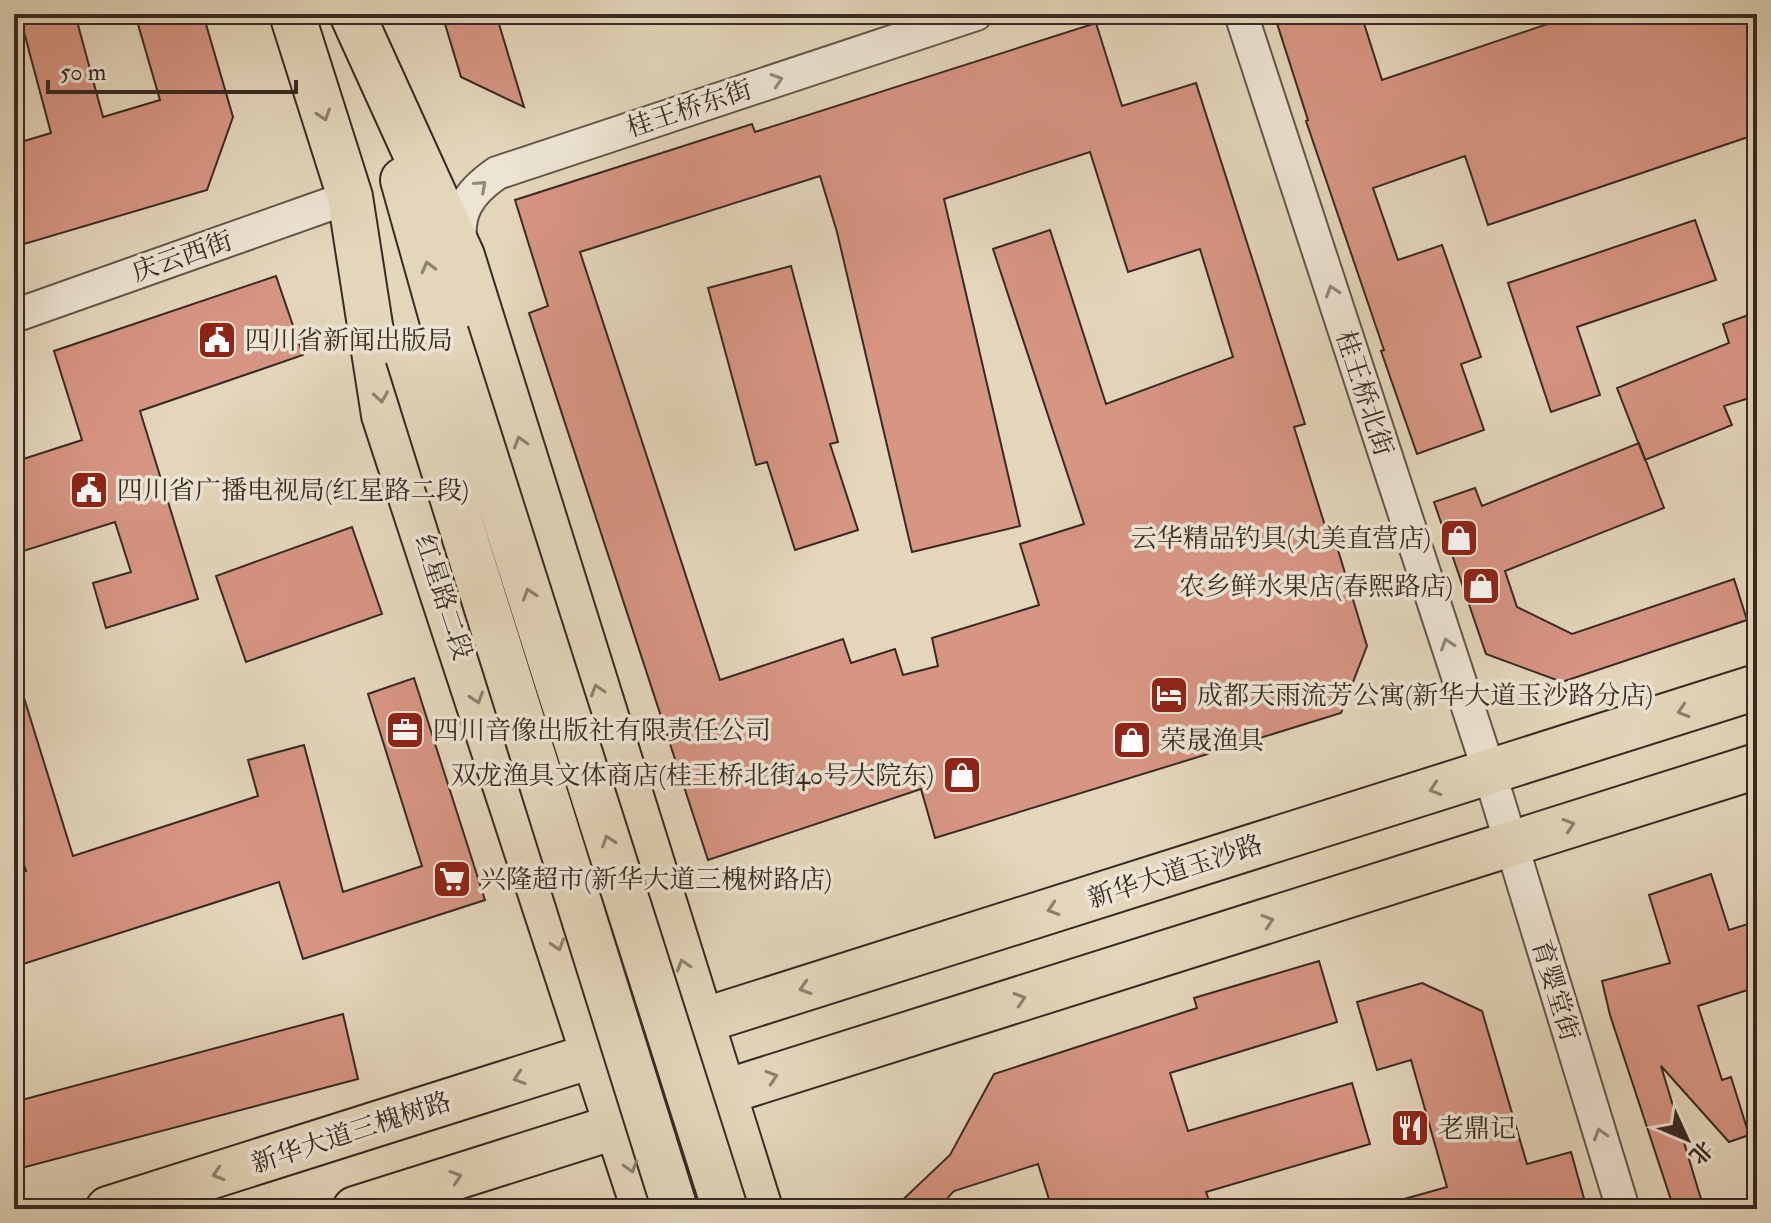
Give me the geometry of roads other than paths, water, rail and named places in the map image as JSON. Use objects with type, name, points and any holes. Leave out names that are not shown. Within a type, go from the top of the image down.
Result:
[{"type":"main road","name":"红星路二段","points":[[292,14],[350,197],[384,415],[644,1209]]},
{"type":"main road","points":[[351,14],[410,202],[446,333],[725,1209]]},
{"type":"main road","points":[[351,14],[462,256],[760,1209]]},
{"type":"main road","points":[[350,197],[408,356],[675,1209]]},
{"type":"main road","name":"新华大道玉沙路","points":[[594,1054],[1757,687]]},
{"type":"main road","points":[[355,1209],[1757,766]]},
{"type":"main road","name":"新华大道三槐树路","points":[[108,1209],[594,1054]]},
{"type":"street","name":"桂王桥东街","points":[[462,256],[458,233],[466,201],[497,173],[976,14]]},
{"type":"street","name":"桂王桥北街","points":[[1241,14],[1489,771]]},
{"type":"street","name":"庆云西街","points":[[14,316],[350,197]]},
{"type":"street","name":"育婴堂街","points":[[1489,771],[1623,1209]]},
{"type":"place","name":"四川省新闻出版局","points":[[217,340]]},
{"type":"place","name":"四川省广播电视局(红星路二段)","points":[[89,490]]},
{"type":"place","name":"云华精品钓具(丸美直营店)","points":[[1459,538]]},
{"type":"place","name":"农乡鲜水果店(春熙路店)","points":[[1481,586]]},
{"type":"place","name":"成都天雨流芳公寓(新华大道玉沙路分店)","points":[[1169,695]]},
{"type":"place","name":"四川音像出版社有限责任公司","points":[[405,730]]},
{"type":"place","name":"荣晟渔具","points":[[1132,740]]},
{"type":"place","name":"双龙渔具文体商店(桂王桥北街40号大院东)","points":[[962,775]]},
{"type":"place","name":"兴隆超市(新华大道三槐树路店)","points":[[452,879]]},
{"type":"place","name":"老鼎记","points":[[1410,1128]]}]
